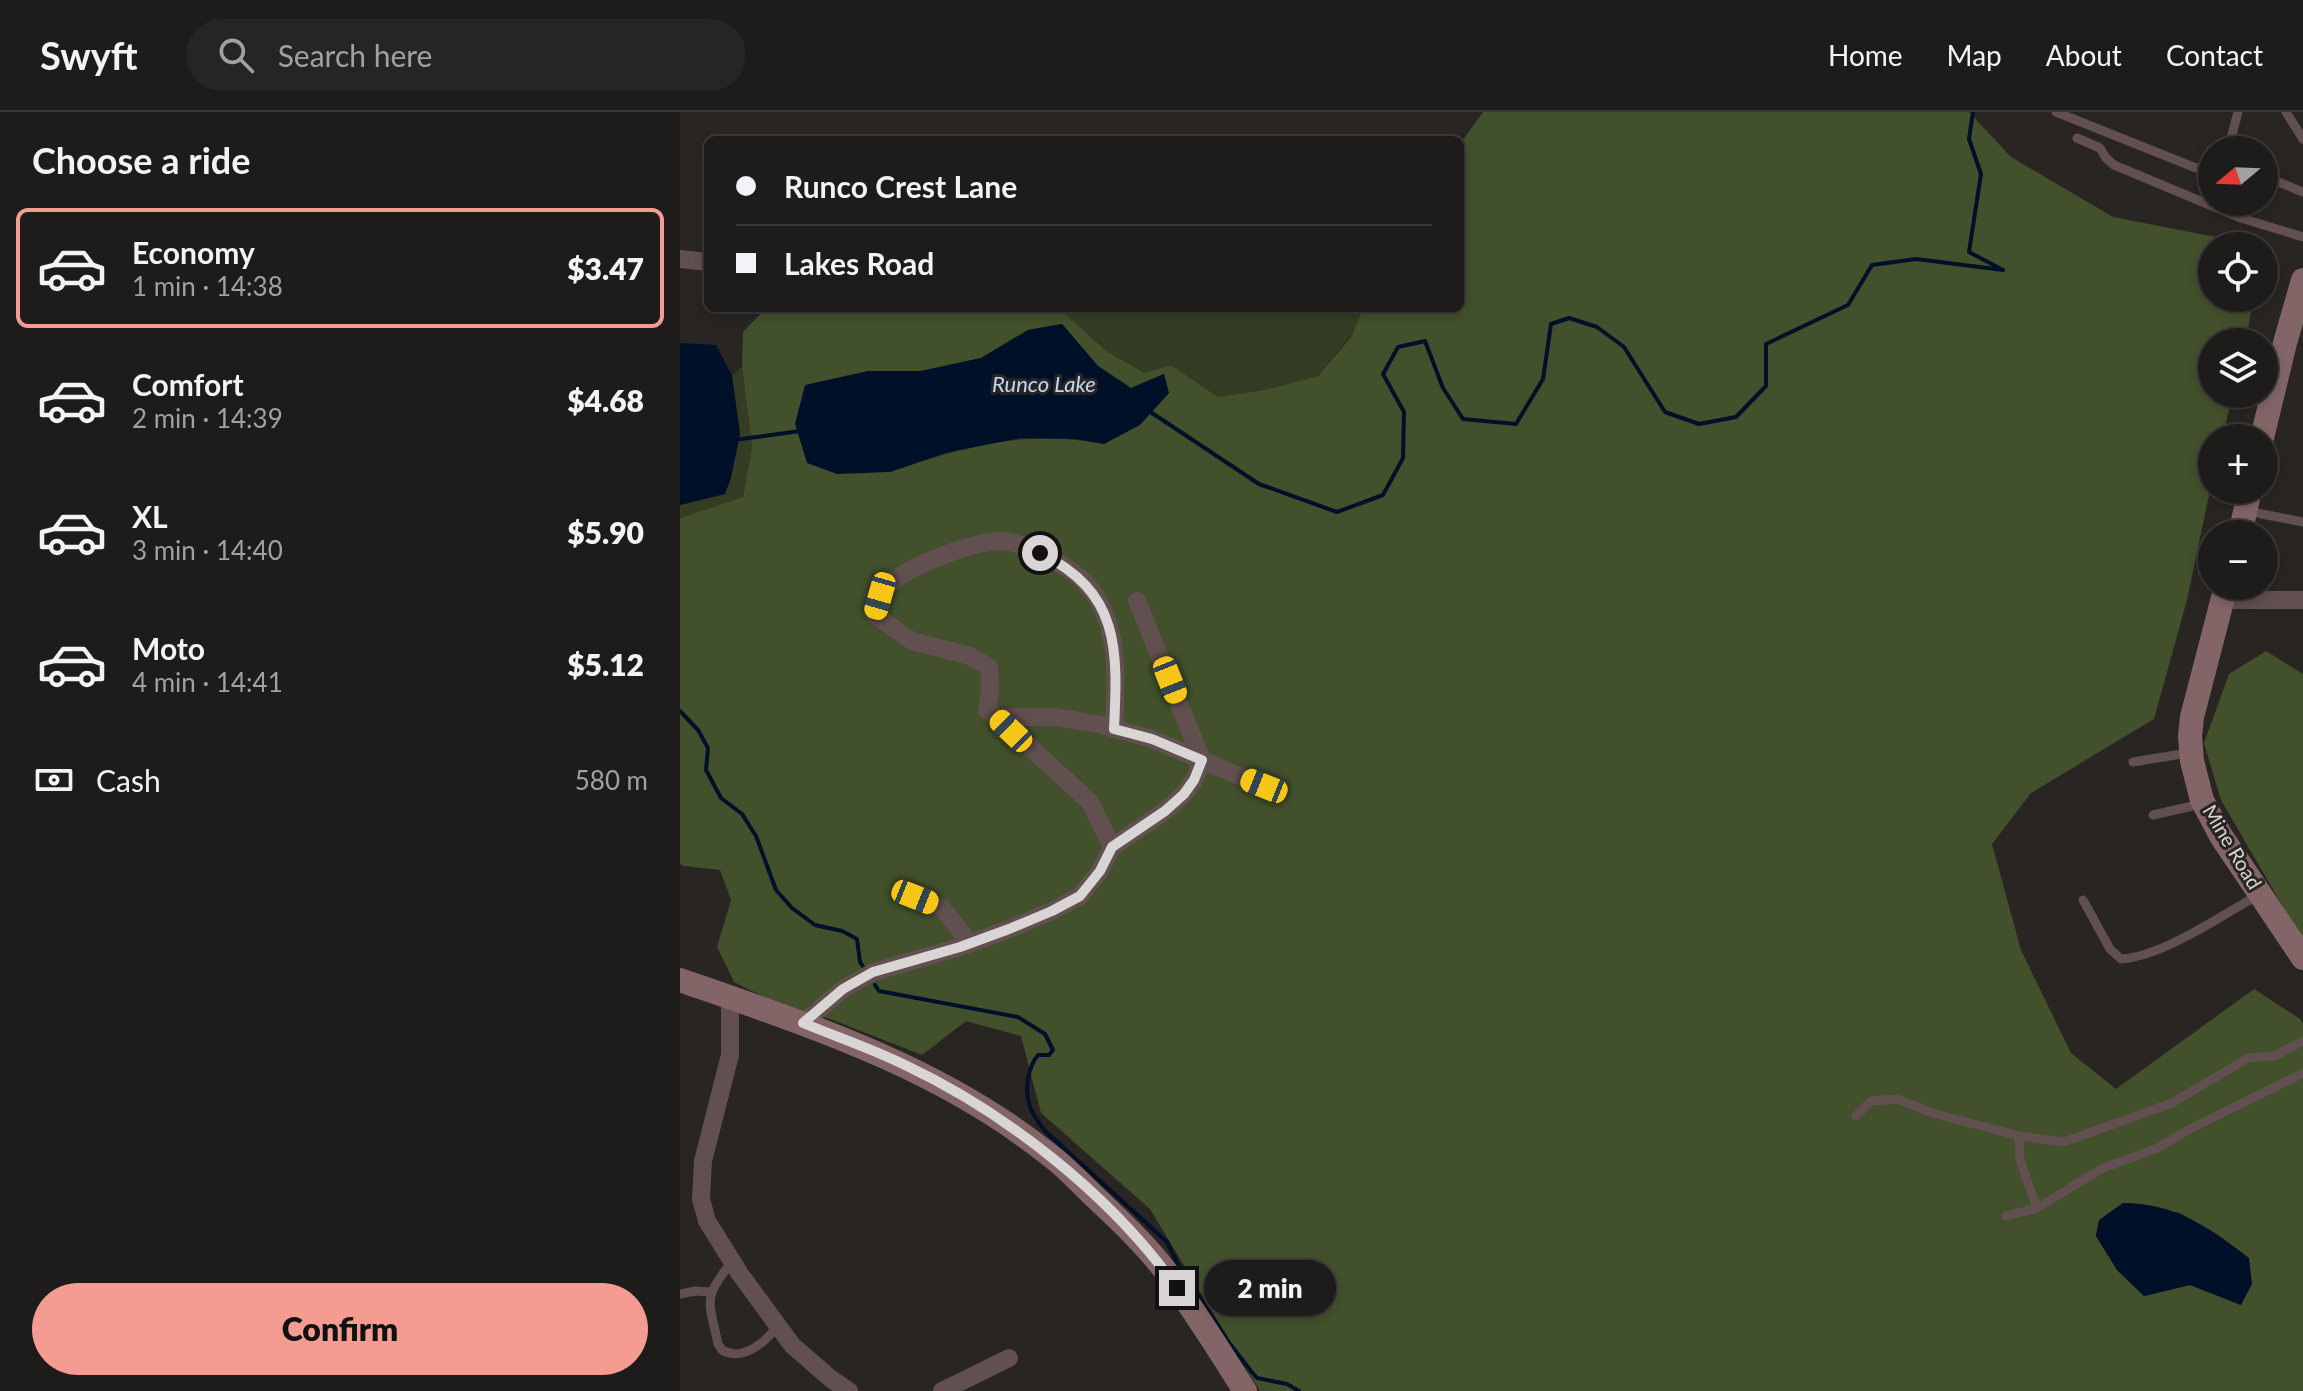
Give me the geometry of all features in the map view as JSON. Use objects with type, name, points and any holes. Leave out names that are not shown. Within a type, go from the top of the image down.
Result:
[{"type":"main road","points":[[2267,424],[2294,344],[2303,280]]},
{"type":"main road","name":"Mine Road","points":[[2222,600],[2192,717],[2192,753],[2204,804],[2221,836],[2303,958]]},
{"type":"main road","points":[[680,980],[803,1023],[906,1065],[974,1103],[1055,1158],[1130,1231],[1162,1268],[1245,1391]]},
{"type":"street","points":[[680,259],[704,262]]},
{"type":"street","points":[[1112,847],[1090,802],[987,710],[989,667],[970,656],[912,641],[875,615],[880,596],[888,585],[909,570],[941,556],[998,541],[1024,546],[1056,561],[1075,573],[1090,588],[1099,602],[1112,638],[1116,677],[1114,729]]},
{"type":"street","points":[[2278,598],[2303,600]]},
{"type":"street","points":[[803,1023],[843,989],[873,972],[970,943],[1052,911],[1080,896],[1100,871],[1112,847],[1165,811],[1184,794],[1202,760],[1137,601]]},
{"type":"street","points":[[997,717],[1056,717],[1152,739],[1275,791]]},
{"type":"street","points":[[915,897],[942,908],[970,943]]},
{"type":"street","points":[[730,997],[730,1055],[703,1161],[701,1199],[707,1221],[732,1262],[792,1345],[849,1391]]},
{"type":"street","points":[[942,1391],[1009,1358]]},
{"type":"lane","points":[[2056,112],[2198,168]]},
{"type":"lane","points":[[2232,136],[2238,112]]},
{"type":"lane","points":[[2286,112],[2303,139]]},
{"type":"lane","points":[[2077,138],[2100,148],[2114,165],[2241,218],[2303,237]]},
{"type":"lane","points":[[2278,182],[2303,192]]},
{"type":"lane","points":[[2245,512],[2303,522]]},
{"type":"lane","points":[[2133,762],[2192,753]]},
{"type":"lane","points":[[2153,815],[2204,804]]},
{"type":"lane","points":[[2083,900],[2110,949],[2121,959],[2136,958],[2166,945],[2260,894]]},
{"type":"lane","points":[[1856,1116],[1871,1101],[1896,1099],[1936,1114],[2019,1136],[2064,1142],[2172,1103],[2248,1058],[2274,1056],[2303,1041]]},
{"type":"lane","points":[[2006,1216],[2037,1208],[2103,1168],[2158,1148],[2303,1073]]},
{"type":"lane","points":[[2019,1136],[2020,1160],[2037,1208]]},
{"type":"lane","points":[[732,1262],[716,1281],[709,1303],[722,1350],[728,1353],[754,1348],[778,1325]]},
{"type":"lane","points":[[680,1294],[711,1292]]},
{"type":"green space","points":[[1483,112],[1969,112],[2011,157],[2113,217],[2198,234],[2198,312],[2251,312],[2248,328],[2198,328],[2198,408],[2230,408],[2226,424],[2198,424],[2198,504],[2207,504],[2204,520],[2198,520],[2198,548],[2187,600],[2154,719],[2031,793],[1992,844],[2021,950],[2071,1053],[2116,1089],[2254,989],[2303,1024],[2303,1391],[1260,1391],[1150,1209],[1041,1113],[1021,1036],[966,1021],[922,1055],[833,1020],[776,1003],[734,982],[717,947],[731,900],[720,870],[680,864],[680,518],[743,497],[752,447],[742,367],[743,332],[762,312],[1050,312],[1066,314],[1106,351],[1145,373],[1171,365],[1218,397],[1269,389],[1318,376],[1351,337],[1361,312],[1464,312],[1464,138]],"holes":[[[1062,324],[1098,366],[1131,388],[1164,374],[1104,444],[1048,438],[1021,439],[969,448],[890,472],[868,371],[921,371],[981,358],[1028,330]],[[2178,1212],[2217,1234],[2249,1258],[2241,1305],[2190,1285],[2144,1296],[2117,1270],[2096,1236],[2099,1221]]]},
{"type":"green space","points":[[1051,312],[1361,312],[1352,334],[1318,376],[1269,389],[1218,397],[1171,365],[1146,373],[1106,351],[1066,314]]},
{"type":"green space","points":[[742,367],[752,447],[743,497],[680,518],[680,505],[725,494],[740,434],[732,376]]},
{"type":"green space","points":[[2266,651],[2303,674],[2303,941],[2221,800],[2204,743],[2229,674]]},
{"type":"water","name":"Runco Lake","points":[[1062,324],[1098,366],[1131,388],[1164,374],[1169,393],[1140,425],[1104,444],[1076,439],[1020,438],[945,453],[890,472],[837,474],[807,463],[795,424],[805,385],[868,371],[921,371],[981,358],[1028,330]]},
{"type":"water","points":[[680,343],[716,345],[732,376],[740,434],[725,494],[680,505]]},
{"type":"water","points":[[2123,1203],[2175,1212],[2205,1227],[2249,1258],[2252,1284],[2241,1305],[2190,1285],[2144,1296],[2117,1270],[2096,1236],[2099,1220]]},
{"type":"waterway","points":[[1149,411],[1259,484],[1337,512],[1383,495],[1403,458],[1404,412],[1383,374],[1398,347],[1425,341],[1443,388],[1463,419],[1516,424],[1543,379],[1551,324],[1569,318],[1597,327],[1624,347],[1665,412],[1699,424],[1736,417],[1766,386],[1766,344],[1848,305],[1872,265],[1916,259],[2003,270],[1969,252],[1981,174],[1969,139],[1973,112]]},
{"type":"waterway","points":[[734,440],[800,431]]},
{"type":"waterway","points":[[680,711],[698,730],[708,748],[706,770],[721,798],[742,814],[756,836],[776,890],[792,908],[815,925],[842,931],[857,939],[860,962],[864,968]]},
{"type":"waterway","points":[[875,985],[879,991],[1018,1017],[1045,1034],[1053,1050],[1049,1055],[1038,1055],[1027,1086],[1030,1107],[1040,1125],[1167,1242],[1230,1344],[1257,1378],[1287,1384],[1299,1391]]},
{"type":"route","points":[[1040,553],[1075,573],[1099,602],[1112,638],[1116,677],[1114,729],[1152,739],[1202,760],[1194,780],[1165,811],[1112,847],[1100,871],[1080,896],[1052,911],[960,947],[873,972],[843,989],[803,1023],[906,1065],[1019,1132],[1055,1158],[1130,1231],[1177,1288]]}]
